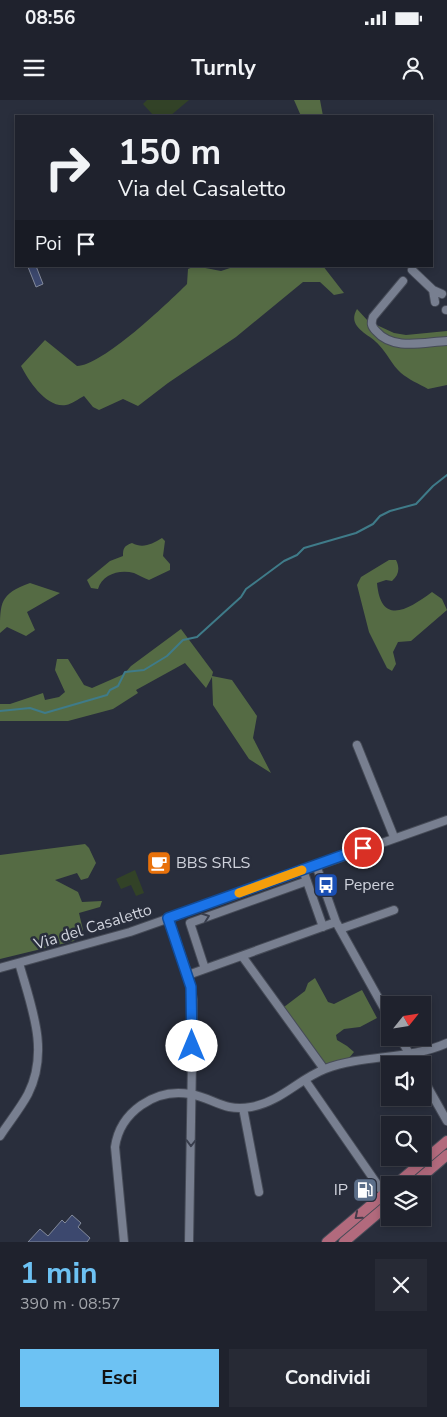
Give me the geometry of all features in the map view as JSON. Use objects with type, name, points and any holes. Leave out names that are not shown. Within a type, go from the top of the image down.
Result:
[{"type":"main road","points":[[406,1176],[447,1141]]},
{"type":"main road","points":[[422,1176],[447,1155]]},
{"type":"main road","points":[[334,1240],[381,1201]]},
{"type":"main road","points":[[344,1242],[381,1202]]},
{"type":"street","points":[[412,270],[433,290],[445,293]]},
{"type":"street","points":[[403,281],[372,317],[373,328],[384,338],[399,343],[447,341]]},
{"type":"street","points":[[433,290],[436,302]]},
{"type":"street","points":[[356,745],[394,837]]},
{"type":"street","name":"Via del Casaletto","points":[[0,968],[125,934],[394,837],[447,820]]},
{"type":"street","points":[[316,865],[338,926],[381,1003]]},
{"type":"street","points":[[303,870],[323,927]]},
{"type":"street","points":[[206,969],[190,923],[307,881]]},
{"type":"street","points":[[188,975],[323,927],[338,926],[394,910]]},
{"type":"street","points":[[168,918],[188,975],[193,1000],[189,1242]]},
{"type":"street","points":[[242,956],[324,1069]]},
{"type":"street","points":[[0,1136],[29,1092],[39,1058],[37,1031],[18,963]]},
{"type":"street","points":[[124,1242],[115,1157],[118,1133],[131,1114],[145,1102],[170,1093],[192,1094],[223,1106],[243,1108],[267,1102],[324,1069],[355,1060],[434,1048],[447,1043]]},
{"type":"street","points":[[405,1046],[411,1056]]},
{"type":"street","points":[[305,1080],[381,1185]]},
{"type":"street","points":[[431,1093],[447,1121]]},
{"type":"street","points":[[243,1108],[258,1192]]},
{"type":"green space","points":[[147,100],[189,100],[171,115],[153,115],[143,104]]},
{"type":"green space","points":[[294,100],[320,100],[323,115],[301,115]]},
{"type":"green space","points":[[200,267],[221,271],[233,267],[324,267],[344,293],[334,295],[320,282],[303,282],[236,337],[168,383],[138,406],[123,399],[99,410],[93,407],[84,396],[73,403],[59,405],[45,398],[29,379],[21,366],[45,340],[77,366],[88,363],[118,345],[165,305],[187,284],[188,269]]},
{"type":"green space","points":[[357,309],[368,321],[394,333],[406,335],[447,331],[447,385],[428,389],[401,373],[379,345],[357,326],[354,316]]},
{"type":"green space","points":[[162,538],[165,541],[163,556],[170,564],[170,570],[149,580],[134,573],[118,572],[107,576],[98,589],[91,588],[87,580],[110,561],[123,556],[127,545],[132,543],[140,546],[147,545]]},
{"type":"green space","points":[[389,560],[396,560],[398,571],[392,581],[386,580],[377,583],[384,605],[390,610],[406,608],[432,592],[442,599],[447,610],[411,641],[398,642],[393,652],[396,664],[392,671],[387,668],[369,632],[357,585],[361,577]]},
{"type":"green space","points":[[30,583],[60,593],[27,612],[35,630],[26,636],[7,627],[0,633],[0,614],[7,595]]},
{"type":"green space","points":[[181,629],[213,672],[212,676],[232,680],[257,716],[253,738],[271,773],[249,759],[213,705],[212,677],[206,688],[185,663],[136,690],[138,693],[113,709],[68,721],[0,721],[0,704],[10,704],[43,693],[45,700],[59,697],[65,692],[55,670],[57,659],[68,659],[84,685],[92,688],[124,674],[131,666]]},
{"type":"green space","points":[[85,844],[96,863],[88,878],[81,880],[77,873],[55,880],[78,892],[82,902],[102,901],[100,907],[79,913],[83,930],[74,941],[0,959],[0,855]]},
{"type":"green space","points":[[135,870],[144,893],[136,896],[131,885],[121,889],[116,879]]},
{"type":"green space","points":[[315,978],[328,1002],[334,1004],[362,990],[377,1018],[360,1027],[344,1029],[336,1035],[337,1040],[354,1052],[349,1058],[326,1065],[321,1062],[284,1007],[305,991],[308,983]]},
{"type":"building","points":[[28,267],[36,267],[43,284],[36,287]]},
{"type":"building","points":[[72,1215],[81,1223],[78,1227],[90,1238],[87,1242],[28,1242],[40,1229],[48,1236],[62,1220],[65,1223]]},
{"type":"waterway","points":[[0,711],[30,708],[45,713],[107,695],[110,690],[118,686],[125,672],[144,670],[167,656],[183,640],[197,637],[241,597],[246,589],[284,561],[297,555],[304,548],[356,533],[373,524],[380,516],[390,511],[416,504],[433,486],[447,475]]},
{"type":"slow traffic","points":[[239,893],[302,870]]},
{"type":"place","name":"BBS SRLS","points":[[159,863]]},
{"type":"place","name":"Pepere","points":[[326,885]]},
{"type":"place","name":"IP","points":[[365,1190]]},
{"type":"route","points":[[192,1046],[193,1000],[191,987],[168,918],[363,848]]}]
